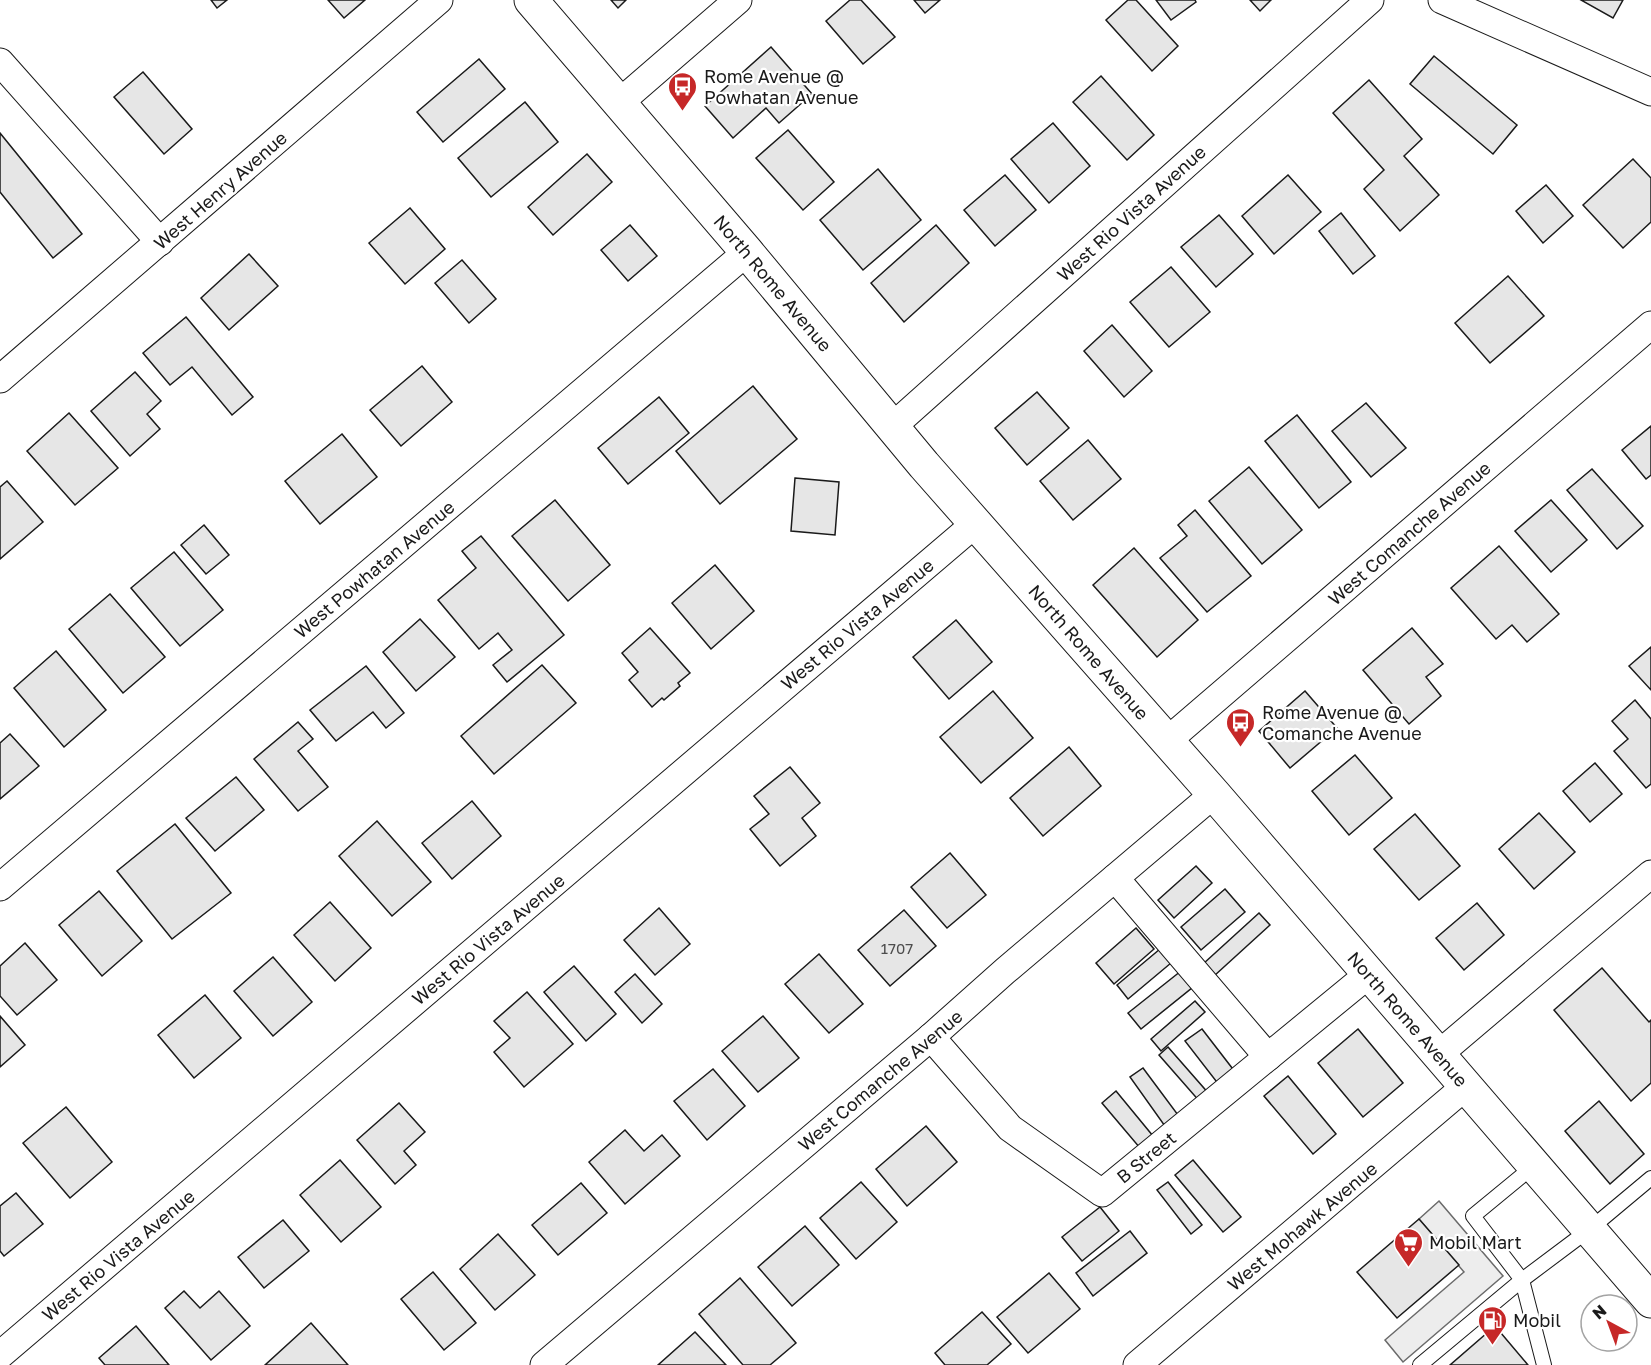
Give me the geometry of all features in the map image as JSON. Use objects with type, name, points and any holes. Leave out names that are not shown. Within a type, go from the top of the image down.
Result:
[{"type":"street","name":"West Henry Avenue","points":[[0,380],[439,0]]},
{"type":"street","name":"North Rome Avenue","points":[[531,0],[747,252],[892,426],[1214,794],[1651,1301]]},
{"type":"street","points":[[619,103],[738,0]]},
{"type":"street","name":"West Rio Vista Avenue","points":[[892,426],[1370,0]]},
{"type":"street","points":[[1442,0],[1651,92]]},
{"type":"street","points":[[0,62],[160,242]]},
{"type":"street","name":"West Powhatan Avenue","points":[[0,887],[747,252]]},
{"type":"street","name":"West Comanche Avenue","points":[[1167,741],[1651,325]]},
{"type":"street","name":"West Rio Vista Avenue","points":[[0,1355],[976,523]]},
{"type":"street","name":"West Comanche Avenue","points":[[544,1365],[932,1037],[1005,971],[1214,794]]},
{"type":"street","points":[[1439,1054],[1651,874]]},
{"type":"street","points":[[1115,879],[1268,1057]]},
{"type":"street","name":"B Street","points":[[932,1037],[1010,1128],[1102,1193],[1369,974]]},
{"type":"street","name":"West Mohawk Avenue","points":[[1137,1365],[1466,1086]]},
{"type":"lane","points":[[1535,1165],[1473,1216],[1522,1280],[1544,1365]]},
{"type":"lane","points":[[1420,1365],[1522,1280],[1590,1229],[1651,1178]]},
{"type":"shaded area","points":[[1439,1201],[1503,1276],[1403,1362],[1385,1340],[1464,1272],[1419,1219]]},
{"type":"building","points":[[211,0],[227,0],[217,8]]},
{"type":"building","points":[[328,0],[365,0],[344,18]]},
{"type":"building","points":[[611,0],[626,0],[618,8]]},
{"type":"building","points":[[850,0],[861,0],[895,37],[863,64],[826,21]]},
{"type":"building","points":[[914,0],[940,0],[925,13]]},
{"type":"building","points":[[1128,0],[1136,0],[1178,46],[1152,71],[1106,20]]},
{"type":"building","points":[[1156,0],[1195,0],[1196,2],[1171,20]]},
{"type":"building","points":[[1250,0],[1271,0],[1260,11]]},
{"type":"building","points":[[1581,0],[1623,0],[1613,18]]},
{"type":"building","points":[[771,47],[812,94],[779,123],[766,108],[733,138],[705,106]]},
{"type":"building","points":[[1434,56],[1517,125],[1493,154],[1410,84]]},
{"type":"building","points":[[479,59],[505,89],[443,142],[417,112]]},
{"type":"building","points":[[143,72],[192,129],[164,154],[114,97]]},
{"type":"building","points":[[1101,76],[1154,135],[1127,160],[1073,102]]},
{"type":"building","points":[[1369,80],[1422,139],[1404,156],[1439,195],[1400,231],[1364,189],[1384,170],[1333,113]]},
{"type":"building","points":[[525,102],[558,142],[491,197],[458,158]]},
{"type":"building","points":[[1053,123],[1090,166],[1049,203],[1011,159]]},
{"type":"building","points":[[788,130],[834,182],[803,210],[756,158]]},
{"type":"building","points":[[0,133],[82,234],[53,258],[0,192]]},
{"type":"building","points":[[587,154],[612,182],[553,235],[528,207]]},
{"type":"building","points":[[1633,159],[1651,178],[1651,222],[1623,248],[1583,205]]},
{"type":"building","points":[[878,169],[921,220],[863,270],[820,220]]},
{"type":"building","points":[[1005,175],[1036,210],[995,246],[964,210]]},
{"type":"building","points":[[1288,175],[1321,212],[1274,254],[1242,216]]},
{"type":"building","points":[[1546,185],[1573,216],[1543,243],[1516,211]]},
{"type":"building","points":[[410,208],[445,249],[405,284],[369,243]]},
{"type":"building","points":[[1341,213],[1375,256],[1353,274],[1319,231]]},
{"type":"building","points":[[1219,215],[1253,254],[1216,287],[1181,247]]},
{"type":"building","points":[[630,225],[657,256],[628,281],[601,250]]},
{"type":"building","points":[[936,225],[969,263],[904,322],[871,283]]},
{"type":"building","points":[[249,254],[278,286],[229,330],[201,298]]},
{"type":"building","points":[[462,260],[496,299],[469,323],[435,283]]},
{"type":"building","points":[[1171,267],[1210,312],[1169,347],[1130,302]]},
{"type":"building","points":[[1508,276],[1544,316],[1490,363],[1455,323]]},
{"type":"building","points":[[186,317],[253,397],[232,415],[192,367],[170,385],[143,353]]},
{"type":"building","points":[[1112,325],[1152,371],[1124,397],[1084,351]]},
{"type":"building","points":[[422,366],[452,402],[401,446],[370,410]]},
{"type":"building","points":[[135,372],[161,401],[147,414],[160,429],[130,456],[91,411]]},
{"type":"building","points":[[753,386],[797,439],[720,504],[676,451]]},
{"type":"building","points":[[1037,392],[1069,428],[1027,465],[995,428]]},
{"type":"building","points":[[659,397],[689,433],[628,484],[598,448]]},
{"type":"building","points":[[1366,403],[1406,448],[1371,477],[1332,431]]},
{"type":"building","points":[[69,413],[118,468],[75,505],[27,451]]},
{"type":"building","points":[[1297,415],[1351,482],[1319,508],[1265,441]]},
{"type":"building","points":[[1651,426],[1651,475],[1646,479],[1622,450]]},
{"type":"building","points":[[342,434],[377,477],[320,524],[285,481]]},
{"type":"building","points":[[1088,440],[1121,479],[1073,520],[1040,481]]},
{"type":"building","points":[[1249,467],[1302,530],[1262,564],[1209,501]]},
{"type":"building","points":[[1592,469],[1643,526],[1617,549],[1567,490]]},
{"type":"building","points":[[795,478],[839,482],[835,535],[791,531]]},
{"type":"building","points":[[7,481],[43,522],[0,559],[0,487]]},
{"type":"building","points":[[555,500],[610,565],[568,601],[512,536]]},
{"type":"building","points":[[1551,500],[1587,540],[1551,572],[1515,531]]},
{"type":"building","points":[[1195,510],[1251,576],[1207,612],[1160,558],[1187,536],[1178,525]]},
{"type":"building","points":[[204,525],[229,555],[206,574],[181,545]]},
{"type":"building","points":[[481,536],[564,635],[507,682],[493,665],[512,650],[498,633],[479,649],[438,600],[476,568],[462,551]]},
{"type":"building","points":[[1499,546],[1559,614],[1527,642],[1512,625],[1496,639],[1451,588]]},
{"type":"building","points":[[1134,548],[1198,620],[1157,657],[1093,585]]},
{"type":"building","points":[[174,552],[223,610],[180,646],[131,588]]},
{"type":"building","points":[[715,565],[754,611],[711,649],[672,603]]},
{"type":"building","points":[[110,594],[165,657],[123,693],[69,629]]},
{"type":"building","points":[[420,619],[455,657],[416,691],[383,652]]},
{"type":"building","points":[[956,620],[992,662],[949,699],[913,657]]},
{"type":"building","points":[[650,628],[690,673],[678,683],[680,686],[652,707],[629,680],[638,672],[622,653]]},
{"type":"building","points":[[1412,628],[1443,664],[1426,677],[1441,696],[1409,724],[1363,670]]},
{"type":"building","points":[[1651,647],[1651,690],[1629,666]]},
{"type":"building","points":[[56,651],[106,710],[64,747],[14,688]]},
{"type":"building","points":[[542,665],[576,703],[494,774],[461,736]]},
{"type":"building","points":[[366,666],[404,713],[386,728],[373,712],[336,741],[310,710]]},
{"type":"building","points":[[993,691],[1033,738],[981,783],[940,737]]},
{"type":"building","points":[[1305,691],[1337,728],[1290,768],[1259,731]]},
{"type":"building","points":[[1635,700],[1651,719],[1651,784],[1646,788],[1614,751],[1628,739],[1612,721]]},
{"type":"building","points":[[298,722],[313,739],[298,751],[328,787],[298,811],[254,759]]},
{"type":"building","points":[[10,734],[39,766],[0,799],[0,743]]},
{"type":"building","points":[[1069,747],[1101,786],[1043,836],[1010,798]]},
{"type":"building","points":[[1355,755],[1392,798],[1349,835],[1312,791]]},
{"type":"building","points":[[1595,763],[1622,794],[1590,822],[1563,791]]},
{"type":"building","points":[[790,767],[820,803],[802,818],[816,836],[780,866],[750,829],[769,814],[754,796]]},
{"type":"building","points":[[236,777],[264,810],[215,851],[186,818]]},
{"type":"building","points":[[472,801],[501,836],[452,879],[422,843]]},
{"type":"building","points":[[1539,813],[1575,852],[1534,889],[1499,849]]},
{"type":"building","points":[[1415,814],[1460,866],[1419,900],[1374,849]]},
{"type":"building","points":[[377,821],[431,882],[392,916],[339,856]]},
{"type":"building","points":[[175,824],[231,893],[172,939],[117,871]]},
{"type":"building","points":[[950,853],[986,895],[947,928],[911,887]]},
{"type":"building","points":[[1196,866],[1212,883],[1174,918],[1158,900]]},
{"type":"building","points":[[1225,889],[1245,912],[1201,950],[1181,927]]},
{"type":"building","points":[[99,891],[142,941],[102,976],[59,925]]},
{"type":"building","points":[[330,902],[371,948],[335,981],[294,935]]},
{"type":"building","points":[[1477,903],[1504,935],[1464,970],[1436,938]]},
{"type":"building","points":[[659,908],[690,944],[655,975],[624,940]]},
{"type":"building","points":[[904,910],[936,946],[890,986],[858,950]]},
{"type":"building","points":[[1259,913],[1270,925],[1214,976],[1203,964]]},
{"type":"building","points":[[1136,928],[1154,949],[1114,984],[1096,963]]},
{"type":"building","points":[[25,943],[57,980],[17,1015],[0,996],[0,966]]},
{"type":"building","points":[[1160,949],[1171,963],[1128,999],[1117,985]]},
{"type":"building","points":[[819,954],[863,1004],[829,1033],[785,984]]},
{"type":"building","points":[[273,957],[312,1002],[273,1036],[234,991]]},
{"type":"building","points":[[574,966],[616,1014],[586,1041],[544,992]]},
{"type":"building","points":[[1186,967],[1198,983],[1141,1029],[1128,1013]]},
{"type":"building","points":[[1602,968],[1649,1022],[1651,1020],[1651,1083],[1631,1101],[1554,1010]]},
{"type":"building","points":[[635,974],[662,1004],[642,1023],[615,992]]},
{"type":"building","points":[[527,992],[573,1044],[524,1087],[494,1052],[510,1038],[494,1021]]},
{"type":"building","points":[[205,995],[241,1038],[194,1078],[158,1035]]},
{"type":"building","points":[[1195,1001],[1205,1012],[1161,1051],[1151,1039]]},
{"type":"building","points":[[0,1016],[25,1045],[0,1067]]},
{"type":"building","points":[[763,1016],[799,1058],[758,1092],[722,1051]]},
{"type":"building","points":[[1202,1029],[1239,1077],[1223,1090],[1185,1041]]},
{"type":"building","points":[[1358,1029],[1403,1083],[1363,1117],[1318,1063]]},
{"type":"building","points":[[1168,1047],[1210,1095],[1201,1103],[1159,1055]]},
{"type":"building","points":[[1143,1068],[1181,1119],[1167,1129],[1130,1077]]},
{"type":"building","points":[[713,1069],[745,1106],[707,1140],[674,1101]]},
{"type":"building","points":[[1288,1076],[1336,1134],[1313,1154],[1264,1096]]},
{"type":"building","points":[[1116,1091],[1153,1136],[1140,1148],[1102,1103]]},
{"type":"building","points":[[1599,1101],[1644,1154],[1610,1184],[1565,1131]]},
{"type":"building","points":[[399,1103],[425,1132],[404,1151],[416,1165],[395,1184],[357,1140]]},
{"type":"building","points":[[66,1107],[112,1162],[70,1198],[23,1143]]},
{"type":"building","points":[[926,1126],[957,1162],[907,1206],[876,1169]]},
{"type":"building","points":[[625,1130],[644,1151],[662,1135],[680,1156],[625,1204],[589,1162]]},
{"type":"building","points":[[340,1160],[381,1207],[341,1242],[300,1195]]},
{"type":"building","points":[[1193,1160],[1241,1217],[1223,1232],[1175,1175]]},
{"type":"building","points":[[861,1182],[897,1222],[856,1259],[820,1218]]},
{"type":"building","points":[[1168,1182],[1202,1225],[1191,1234],[1157,1190]]},
{"type":"building","points":[[581,1183],[607,1213],[558,1255],[532,1225]]},
{"type":"building","points":[[16,1193],[43,1224],[4,1256],[0,1251],[0,1206]]},
{"type":"building","points":[[1100,1207],[1119,1231],[1082,1261],[1062,1237]]},
{"type":"building","name":"Mobil Mart","points":[[1419,1219],[1459,1265],[1397,1318],[1357,1272]]},
{"type":"building","points":[[283,1220],[309,1251],[264,1288],[238,1257]]},
{"type":"building","points":[[805,1226],[839,1265],[792,1306],[758,1267]]},
{"type":"building","points":[[1130,1231],[1147,1253],[1093,1296],[1076,1273]]},
{"type":"building","points":[[498,1234],[535,1275],[495,1310],[460,1269]]},
{"type":"building","points":[[433,1272],[476,1323],[444,1350],[401,1299]]},
{"type":"building","points":[[1049,1273],[1080,1309],[1028,1353],[997,1317]]},
{"type":"building","points":[[740,1278],[796,1343],[770,1365],[743,1365],[699,1314]]},
{"type":"building","points":[[184,1291],[200,1308],[219,1291],[250,1326],[211,1360],[165,1308]]},
{"type":"building","points":[[982,1312],[1011,1344],[987,1365],[945,1365],[935,1353]]},
{"type":"building","points":[[311,1323],[348,1365],[265,1365]]},
{"type":"building","points":[[136,1326],[169,1365],[105,1365],[99,1358]]},
{"type":"building","name":"Mobil","points":[[1495,1326],[1528,1365],[1450,1365]]},
{"type":"building","points":[[695,1332],[726,1365],[658,1365]]},
{"type":"place","name":"Rome Avenue @ Powhatan Avenue","points":[[683,112]]},
{"type":"place","name":"Rome Avenue @ Comanche Avenue","points":[[1241,748]]},
{"type":"place","name":"Mobil Mart","points":[[1408,1268]]},
{"type":"place","name":"Mobil","points":[[1492,1346]]}]
